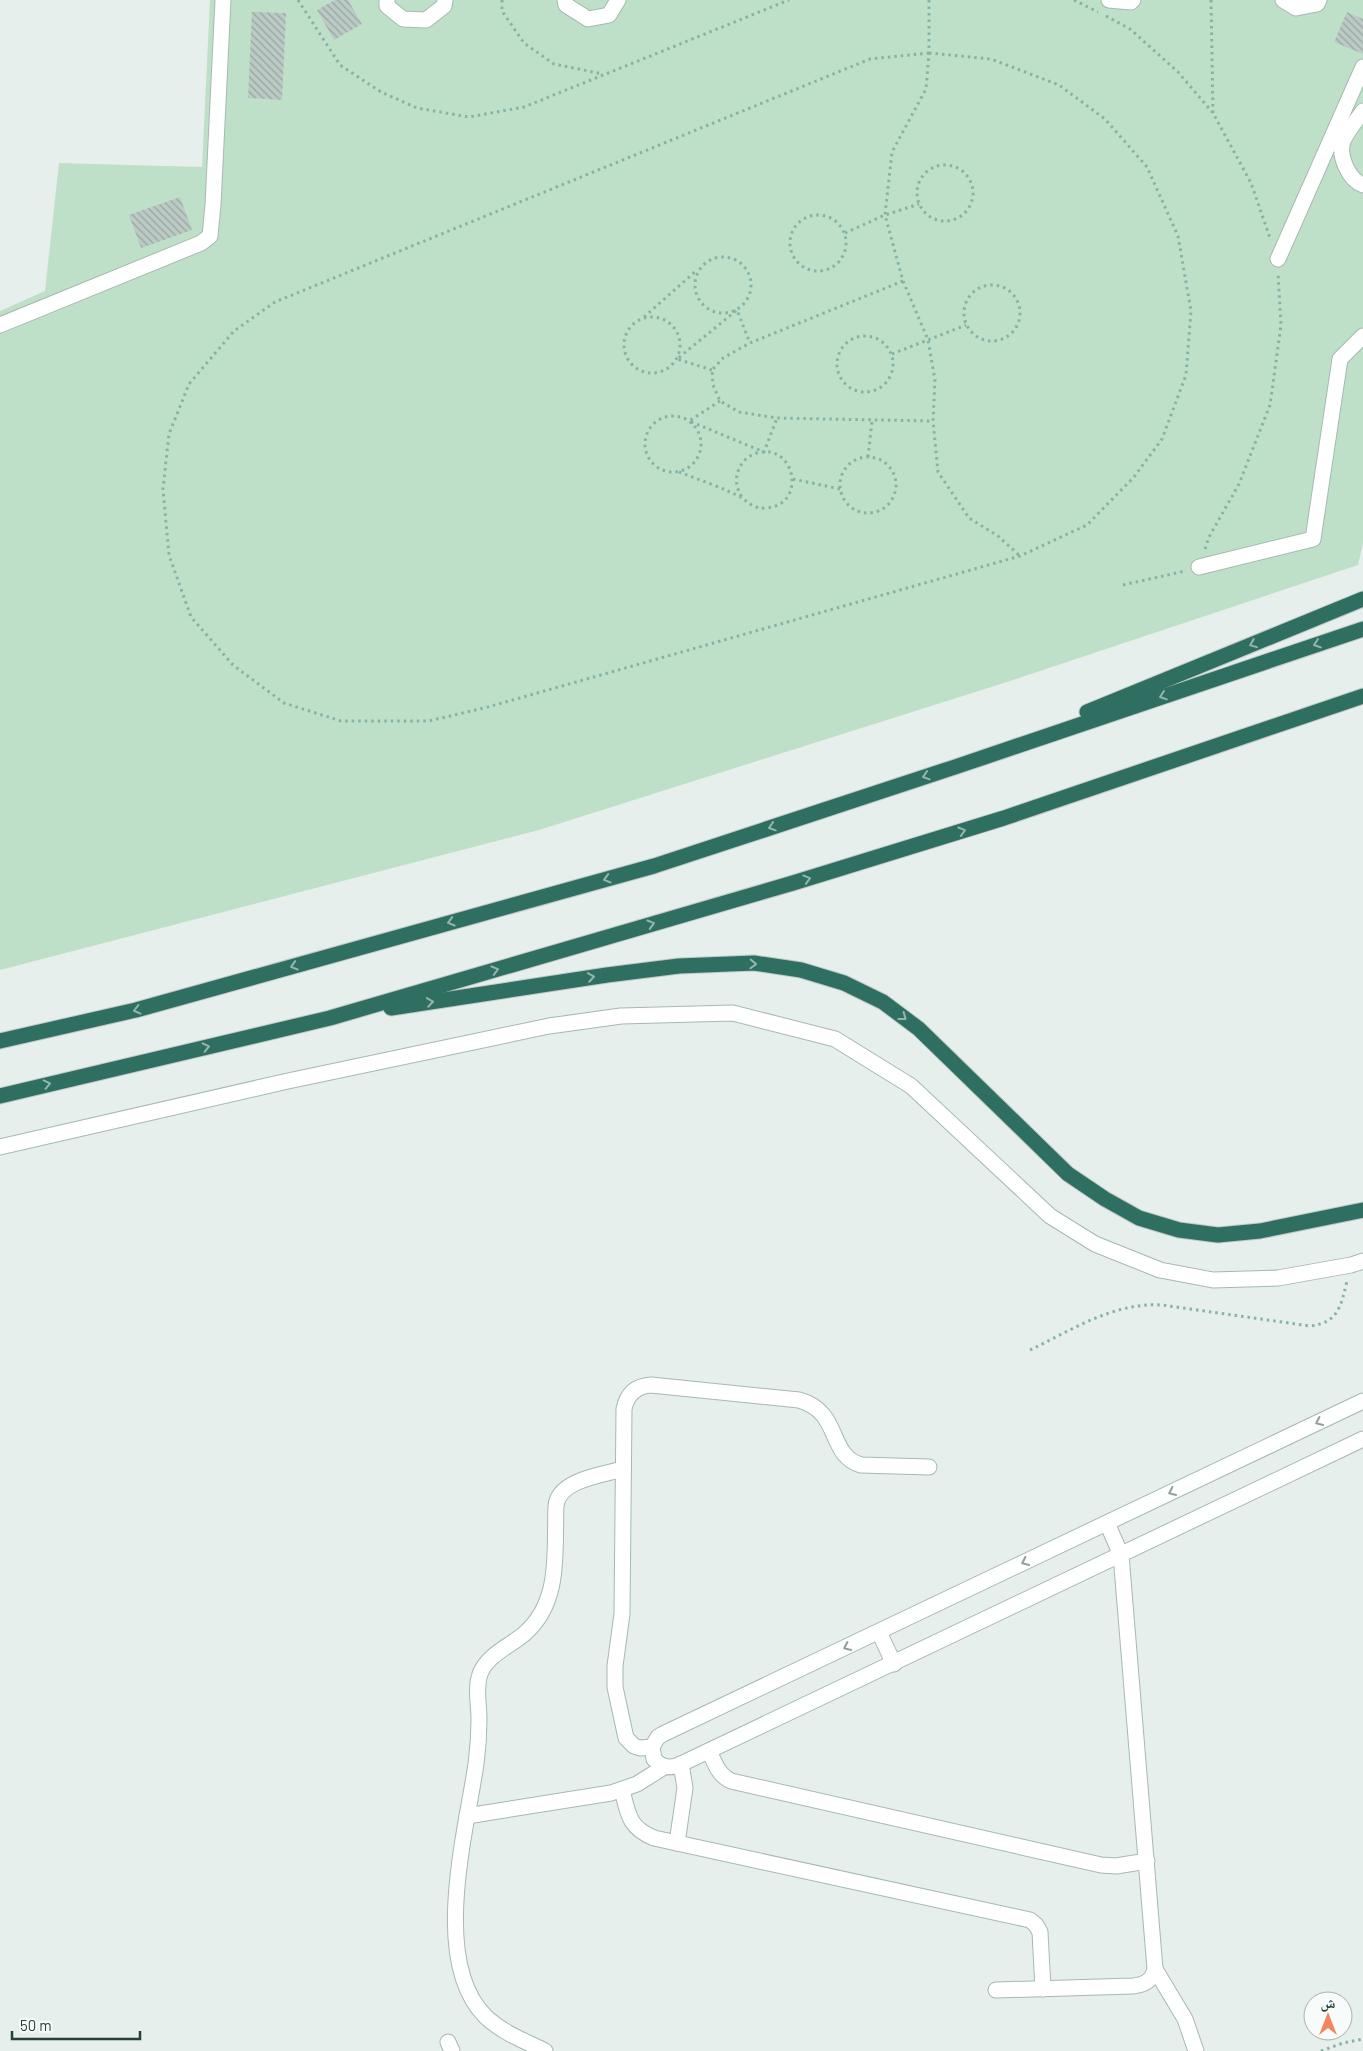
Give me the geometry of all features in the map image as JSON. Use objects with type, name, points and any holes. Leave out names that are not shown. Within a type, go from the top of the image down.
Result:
[{"type":"highway","points":[[952,768],[1363,599]]},
{"type":"highway","points":[[0,1041],[136,1010],[654,866],[952,768],[1363,629]]},
{"type":"highway","points":[[0,1096],[330,1018],[793,883],[986,824],[1363,696]]},
{"type":"highway","points":[[330,1018],[607,975],[679,966],[754,963],[801,970],[844,984],[884,1002],[919,1029],[1068,1174],[1139,1218],[1179,1230],[1218,1235],[1260,1231],[1363,1210]]},
{"type":"street","points":[[0,325],[201,243],[210,236],[223,0]]},
{"type":"street","points":[[387,0],[387,6],[403,19],[426,20],[444,6],[445,0]]},
{"type":"street","points":[[565,0],[566,5],[588,18],[609,15],[618,0]]},
{"type":"street","points":[[1110,0],[1131,2],[1133,0]]},
{"type":"street","points":[[1283,0],[1296,8],[1316,4],[1319,0]]},
{"type":"street","points":[[1278,259],[1363,68]]},
{"type":"street","points":[[1363,111],[1342,143],[1345,167],[1356,182],[1363,185]]},
{"type":"street","points":[[1199,567],[1313,539],[1340,359],[1363,336]]},
{"type":"street","points":[[0,1147],[298,1079],[549,1026],[621,1016],[733,1013],[835,1039],[911,1086],[1050,1216],[1095,1244],[1160,1270],[1213,1280],[1278,1278],[1357,1263]]},
{"type":"street","points":[[652,1748],[640,1748],[626,1738],[615,1687],[615,1666],[622,1614],[625,1402],[634,1390],[651,1385],[808,1402],[823,1413],[843,1453],[854,1463],[929,1467]]},
{"type":"street","points":[[1363,1401],[658,1737],[652,1748],[654,1759],[664,1767],[670,1768],[681,1764],[1363,1439]]},
{"type":"street","points":[[545,2051],[503,2030],[486,2016],[471,1997],[457,1945],[455,1909],[477,1749],[479,1719],[477,1689],[479,1675],[490,1658],[525,1634],[534,1625],[546,1605],[553,1584],[558,1496],[566,1486],[623,1469]]},
{"type":"street","points":[[1106,1523],[1121,1555],[1155,1970],[1185,2019],[1196,2051]]},
{"type":"street","points":[[879,1632],[894,1664]]},
{"type":"street","points":[[709,1751],[721,1775],[737,1783],[1101,1865],[1123,1866],[1147,1862]]},
{"type":"street","points":[[676,1843],[685,1788],[681,1764]]},
{"type":"street","points":[[467,1816],[622,1790],[651,1776],[664,1767]]},
{"type":"street","points":[[622,1790],[630,1818],[644,1834],[654,1838],[1030,1920],[1040,1932],[1043,1989]]},
{"type":"street","points":[[996,1990],[1140,1985],[1151,1979],[1155,1970]]},
{"type":"path","points":[[298,0],[340,65],[381,92],[417,108],[469,117],[524,107],[789,0]]},
{"type":"path","points":[[502,0],[502,11],[524,43],[554,64],[604,74]]},
{"type":"path","points":[[929,0],[930,54],[926,89],[892,152],[885,216],[903,281],[928,340],[935,380],[933,421],[938,472],[969,518],[998,536],[1020,556]]},
{"type":"path","points":[[1074,0],[1130,29],[1178,72],[1213,114],[1251,183],[1278,259],[1281,325],[1270,405],[1239,484],[1209,537],[1199,567],[1123,585]]},
{"type":"path","points":[[1211,0],[1213,114]]},
{"type":"path","points":[[930,54],[991,59],[1059,85],[1105,119],[1147,167],[1178,236],[1191,311],[1186,375],[1162,439],[1134,477],[1087,525],[1020,556],[488,708],[429,721],[340,721],[284,703],[233,665],[191,617],[169,555],[163,489],[168,434],[189,384],[234,331],[275,302],[870,59],[930,54]]},
{"type":"path","points":[[937,166],[954,166],[962,169],[972,182],[973,200],[970,207],[959,218],[944,221],[936,220],[924,211],[919,204],[917,188],[920,181],[924,174],[937,166]]},
{"type":"path","points":[[844,232],[919,204]]},
{"type":"path","points":[[810,216],[826,216],[834,219],[844,232],[846,250],[838,263],[832,268],[824,271],[809,270],[796,261],[792,254],[790,238],[792,231],[796,224],[810,216]]},
{"type":"path","points":[[715,257],[731,257],[746,267],[750,275],[751,292],[743,305],[737,310],[666,370],[651,373],[636,368],[630,363],[624,348],[626,333],[637,321],[644,318],[702,266],[715,257]]},
{"type":"path","points":[[702,266],[697,273],[695,288],[701,303],[707,308],[722,313],[737,310]]},
{"type":"path","points":[[903,281],[750,343],[723,358],[712,370],[713,385],[720,401],[739,412],[777,418],[933,421]]},
{"type":"path","points":[[984,286],[1001,286],[1008,289],[1019,303],[1020,320],[1012,334],[999,341],[983,340],[970,332],[966,325],[964,309],[966,301],[977,289],[984,286]]},
{"type":"path","points":[[737,310],[750,343]]},
{"type":"path","points":[[644,318],[661,318],[675,327],[681,343],[677,359]]},
{"type":"path","points":[[892,354],[966,325]]},
{"type":"path","points":[[857,337],[873,337],[881,341],[892,354],[893,371],[890,379],[879,389],[871,392],[856,391],[849,388],[839,376],[836,368],[839,352],[849,340],[857,337]]},
{"type":"path","points":[[677,359],[712,370]]},
{"type":"path","points":[[689,421],[720,401]]},
{"type":"path","points":[[679,472],[763,509],[778,505],[789,495],[793,479],[791,470],[780,457],[689,421],[672,416],[657,420],[647,432],[644,440],[647,456],[657,468],[671,473],[679,472],[693,464],[700,451],[700,434],[689,421]]},
{"type":"path","points":[[764,452],[777,418]]},
{"type":"path","points":[[868,457],[872,421]]},
{"type":"path","points":[[742,499],[736,484],[738,468],[749,456],[764,452]]},
{"type":"path","points":[[868,457],[884,462],[895,475],[897,484],[896,492],[888,506],[875,513],[859,512],[846,504],[840,489],[840,481],[846,467],[853,461],[868,457]]},
{"type":"path","points":[[793,479],[840,489]]},
{"type":"path","points":[[1030,1350],[1111,1312],[1140,1304],[1162,1305],[1310,1326],[1318,1325],[1326,1322],[1338,1311],[1357,1263]]},
{"type":"path","points":[[1321,2051],[1343,2043],[1363,2039]]},
{"type":"green space","points":[[210,0],[1363,0],[1363,543],[1358,565],[1007,682],[539,830],[0,970],[0,311],[45,291],[59,163],[202,167]]},
{"type":"building","points":[[335,0],[348,0],[362,24],[334,40],[317,10]]},
{"type":"building","points":[[252,12],[286,13],[282,100],[248,98]]},
{"type":"building","points":[[1347,12],[1363,19],[1363,54],[1334,42]]},
{"type":"building","points":[[180,197],[192,230],[141,248],[129,215]]}]
